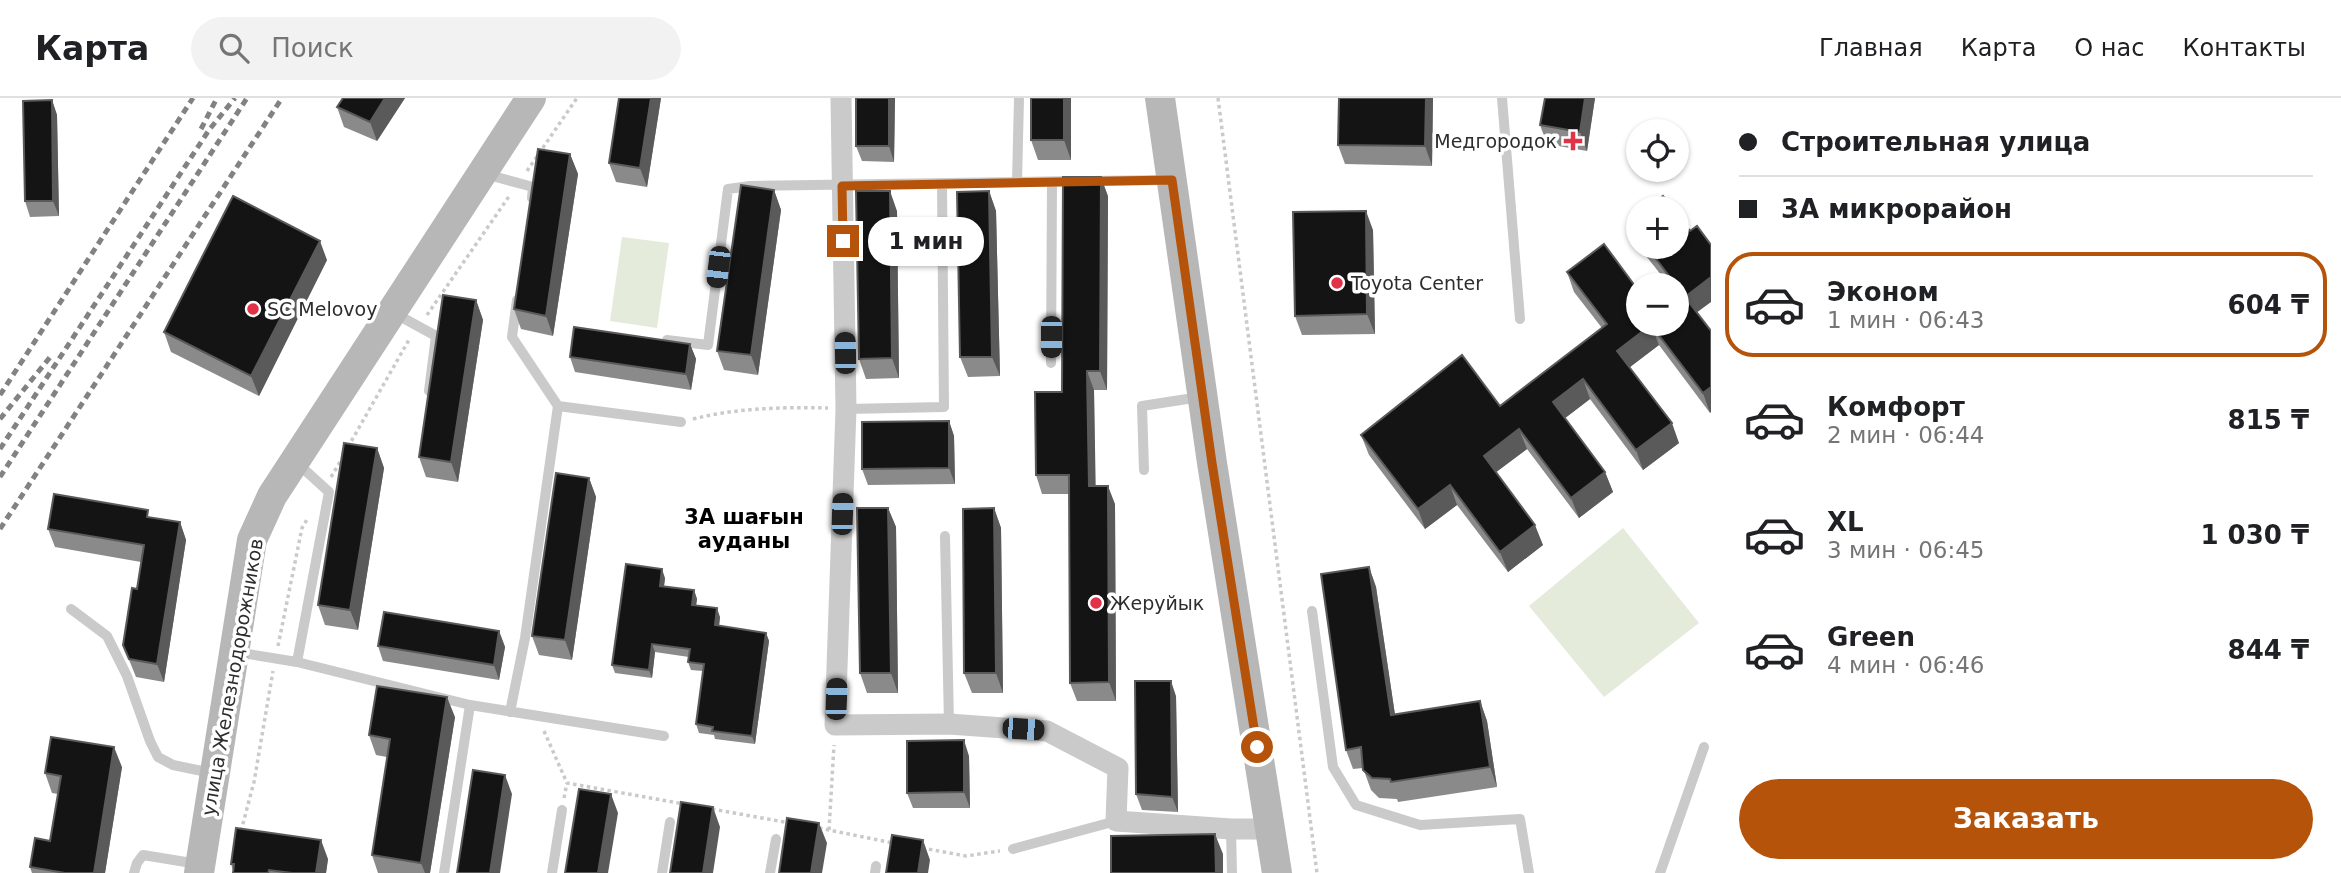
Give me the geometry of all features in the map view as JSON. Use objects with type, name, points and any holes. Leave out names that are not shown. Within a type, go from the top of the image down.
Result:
[{"type":"street","name":"улица Железнодорожников","points":[[200,869],[251,540],[272,496],[531,98]]},
{"type":"street","points":[[841,98],[846,409],[835,725],[949,724],[1047,731],[1118,768],[1116,821],[1270,829]]},
{"type":"street","points":[[1160,98],[1277,873]]},
{"type":"lane","points":[[1017,182],[1019,98]]},
{"type":"lane","points":[[1502,98],[1520,319]]},
{"type":"lane","points":[[482,173],[533,187],[529,215]]},
{"type":"lane","points":[[667,340],[708,345],[728,189],[1172,180]]},
{"type":"lane","points":[[1051,363],[1052,182]]},
{"type":"lane","points":[[846,409],[944,407],[942,184]]},
{"type":"lane","points":[[510,712],[525,638],[558,406],[512,337],[520,283]]},
{"type":"lane","points":[[392,312],[436,336],[428,401]]},
{"type":"lane","points":[[1144,470],[1142,406],[1203,396]]},
{"type":"lane","points":[[558,406],[681,422]]},
{"type":"lane","points":[[295,461],[329,492],[297,662]]},
{"type":"lane","points":[[945,536],[949,724]]},
{"type":"lane","points":[[71,609],[107,636],[127,676],[158,757],[173,765],[215,773]]},
{"type":"lane","points":[[1312,611],[1334,767],[1356,805],[1420,825],[1520,820],[1529,873]]},
{"type":"lane","points":[[234,652],[297,662],[470,705],[664,736]]},
{"type":"lane","points":[[444,873],[470,705]]},
{"type":"lane","points":[[1660,873],[1704,747]]},
{"type":"lane","points":[[552,873],[562,810]]},
{"type":"lane","points":[[1013,849],[1116,821]]},
{"type":"lane","points":[[662,873],[670,822]]},
{"type":"lane","points":[[1231,829],[1232,873]]},
{"type":"lane","points":[[770,873],[776,839]]},
{"type":"lane","points":[[134,873],[143,855],[200,869]]},
{"type":"path","points":[[241,831],[254,782],[275,659],[302,528],[418,326],[577,98]]},
{"type":"path","points":[[1218,98],[1317,873]]},
{"type":"path","points":[[681,422],[718,413],[759,408],[846,409]]},
{"type":"path","points":[[537,716],[567,783],[687,804]]},
{"type":"path","points":[[829,830],[835,725]]},
{"type":"path","points":[[700,807],[792,823]]},
{"type":"path","points":[[817,828],[905,845]]},
{"type":"path","points":[[917,847],[966,856],[1013,849]]},
{"type":"green space","points":[[622,237],[669,243],[657,328],[610,321]]},
{"type":"green space","points":[[1623,528],[1699,623],[1604,697],[1529,606]]},
{"type":"building","points":[[343,98],[385,98],[370,122],[337,107]]},
{"type":"building","points":[[619,98],[651,98],[640,168],[609,163]]},
{"type":"building","points":[[856,98],[889,98],[889,146],[856,146]]},
{"type":"building","points":[[1031,98],[1064,98],[1064,140],[1031,140]]},
{"type":"building","points":[[1339,98],[1426,98],[1425,146],[1338,145]]},
{"type":"building","points":[[1545,98],[1585,98],[1580,132],[1540,125]]},
{"type":"building","points":[[52,100],[53,201],[25,201],[23,101]]},
{"type":"building","points":[[538,149],[570,154],[546,316],[514,309]]},
{"type":"building","points":[[1063,177],[1101,177],[1100,371],[1087,371],[1089,486],[1108,486],[1109,682],[1070,683],[1069,475],[1036,475],[1035,392],[1062,392]]},
{"type":"building","points":[[741,185],[774,190],[751,355],[717,351]]},
{"type":"building","points":[[856,191],[890,191],[892,358],[859,359]]},
{"type":"building","points":[[989,191],[992,357],[960,357],[957,192]]},
{"type":"building","points":[[233,196],[320,241],[251,376],[164,332]]},
{"type":"building","name":"Toyota Center","points":[[1366,211],[1367,314],[1295,316],[1293,212]]},
{"type":"building","points":[[1697,226],[1711,245],[1711,277],[1689,294],[1689,273],[1667,273],[1656,259],[1689,259],[1689,230]]},
{"type":"building","points":[[1604,244],[1626,274],[1626,336],[1637,336],[1617,351],[1672,423],[1636,450],[1583,379],[1553,402],[1605,472],[1571,498],[1519,429],[1484,456],[1535,525],[1500,552],[1450,485],[1418,509],[1361,435],[1462,355],[1500,406],[1607,324],[1567,272]]},
{"type":"building","points":[[443,295],[476,300],[451,462],[419,457]]},
{"type":"building","points":[[1689,302],[1711,331],[1711,387],[1703,393],[1659,336],[1689,336]]},
{"type":"building","points":[[574,327],[690,344],[686,374],[570,357]]},
{"type":"building","points":[[949,421],[949,468],[862,469],[862,422]]},
{"type":"building","points":[[344,443],[377,448],[350,610],[318,605]]},
{"type":"building","points":[[556,473],[589,478],[565,640],[532,636]]},
{"type":"building","points":[[54,494],[148,510],[147,517],[180,522],[157,664],[129,659],[123,645],[132,588],[137,589],[144,545],[48,529]]},
{"type":"building","points":[[857,508],[888,508],[891,673],[860,673]]},
{"type":"building","points":[[994,508],[996,673],[964,673],[963,509]]},
{"type":"building","points":[[626,564],[662,569],[660,586],[694,590],[692,605],[717,608],[715,625],[766,633],[752,736],[712,731],[713,727],[696,724],[704,664],[688,662],[690,649],[652,644],[649,670],[612,665]]},
{"type":"building","points":[[1369,567],[1391,715],[1480,701],[1490,767],[1391,782],[1390,779],[1372,778],[1363,770],[1361,747],[1346,750],[1321,574]]},
{"type":"building","points":[[384,612],[499,631],[494,665],[378,646]]},
{"type":"building","points":[[1135,681],[1171,681],[1172,797],[1136,794]]},
{"type":"building","points":[[377,686],[447,697],[421,863],[372,855],[390,739],[369,735]]},
{"type":"building","points":[[51,737],[114,747],[94,873],[65,873],[30,867],[35,838],[50,841],[61,776],[45,773]]},
{"type":"building","points":[[964,740],[964,792],[907,793],[907,741]]},
{"type":"building","points":[[473,770],[505,775],[490,873],[457,873]]},
{"type":"building","points":[[579,789],[611,794],[598,873],[565,873]]},
{"type":"building","points":[[681,802],[713,807],[703,873],[670,873]]},
{"type":"building","points":[[787,818],[819,823],[811,873],[779,873]]},
{"type":"building","points":[[236,828],[321,840],[316,873],[269,870],[268,873],[233,873],[234,864],[231,864]]},
{"type":"building","points":[[1215,834],[1216,873],[1111,873],[1111,836]]},
{"type":"building","points":[[892,835],[923,840],[918,873],[886,873]]},
{"type":"railway","points":[[0,395],[193,98]]},
{"type":"railway","points":[[201,129],[217,98]]},
{"type":"railway","points":[[0,449],[209,130],[235,98]]},
{"type":"railway","points":[[0,477],[247,98]]},
{"type":"railway","points":[[0,529],[282,98]]},
{"type":"railway","points":[[0,419],[51,356]]},
{"type":"place","name":"Медгородок","points":[[1573,141]]},
{"type":"place","name":"Toyota Center","points":[[1337,283]]},
{"type":"place","name":"SC Melovoy","points":[[253,309]]},
{"type":"place","name":"Жеруйык","points":[[1096,603]]},
{"type":"district","name":"3А шағын ауданы","points":[[744,529]]},
{"type":"route","points":[[843,241],[842,186],[1172,180],[1212,463],[1257,747]]}]
